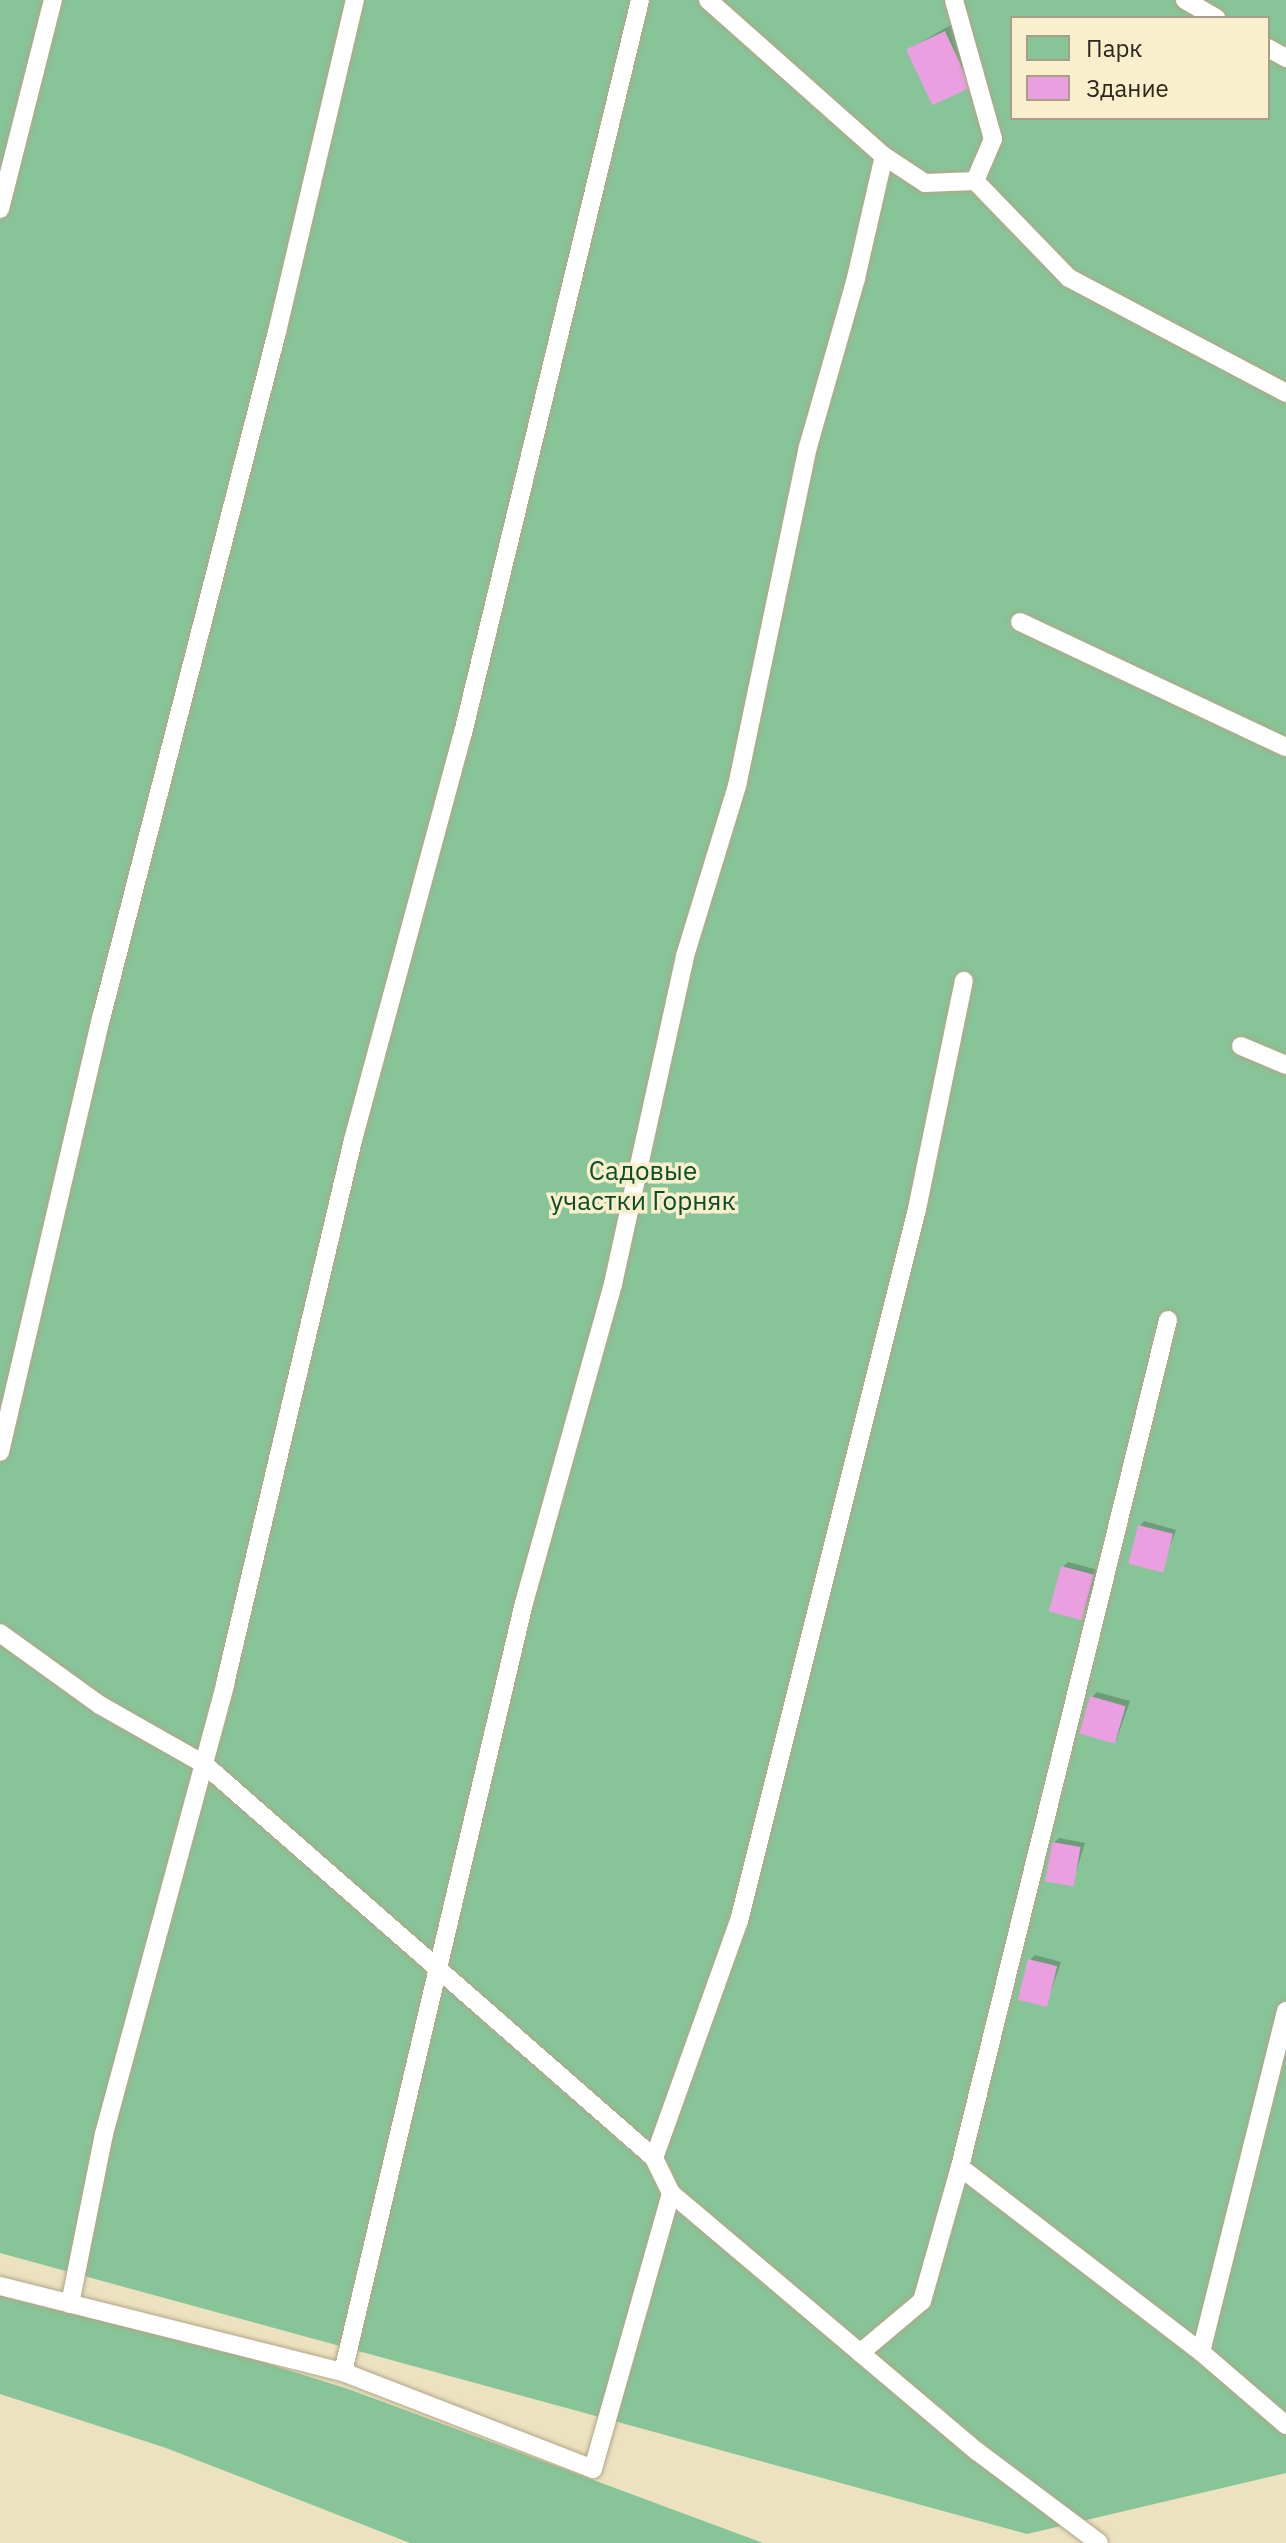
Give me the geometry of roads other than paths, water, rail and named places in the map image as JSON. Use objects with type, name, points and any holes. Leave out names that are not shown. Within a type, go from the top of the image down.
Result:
[{"type":"lane","points":[[0,209],[53,0]]},
{"type":"lane","points":[[0,1452],[102,1015],[277,332],[355,0]]},
{"type":"lane","points":[[70,2304],[104,2134],[204,1764],[353,1140],[463,733],[640,0]]},
{"type":"lane","points":[[708,0],[884,156],[925,183],[975,181],[1069,278],[1286,393]]},
{"type":"lane","points":[[954,0],[993,139],[975,181]]},
{"type":"lane","points":[[1185,0],[1213,16]]},
{"type":"lane","points":[[343,2372],[524,1603],[613,1284],[685,956],[737,786],[808,447],[856,278],[884,156]]},
{"type":"lane","points":[[1020,622],[1286,747]]},
{"type":"lane","points":[[654,2158],[739,1921],[917,1209],[964,981]]},
{"type":"lane","points":[[1241,1046],[1286,1065]]},
{"type":"lane","points":[[860,2353],[922,2301],[960,2167],[1168,1320]]},
{"type":"lane","points":[[0,1633],[100,1705],[204,1764],[654,2158],[671,2193],[978,2452],[1099,2543]]},
{"type":"lane","points":[[1201,2352],[1286,2011]]},
{"type":"lane","points":[[960,2167],[1201,2352],[1286,2425]]},
{"type":"lane","points":[[0,2286],[343,2372],[593,2469],[671,2193]]},
{"type":"park label","name":"Садовые участки Горняк","points":[[643,1186]]}]
